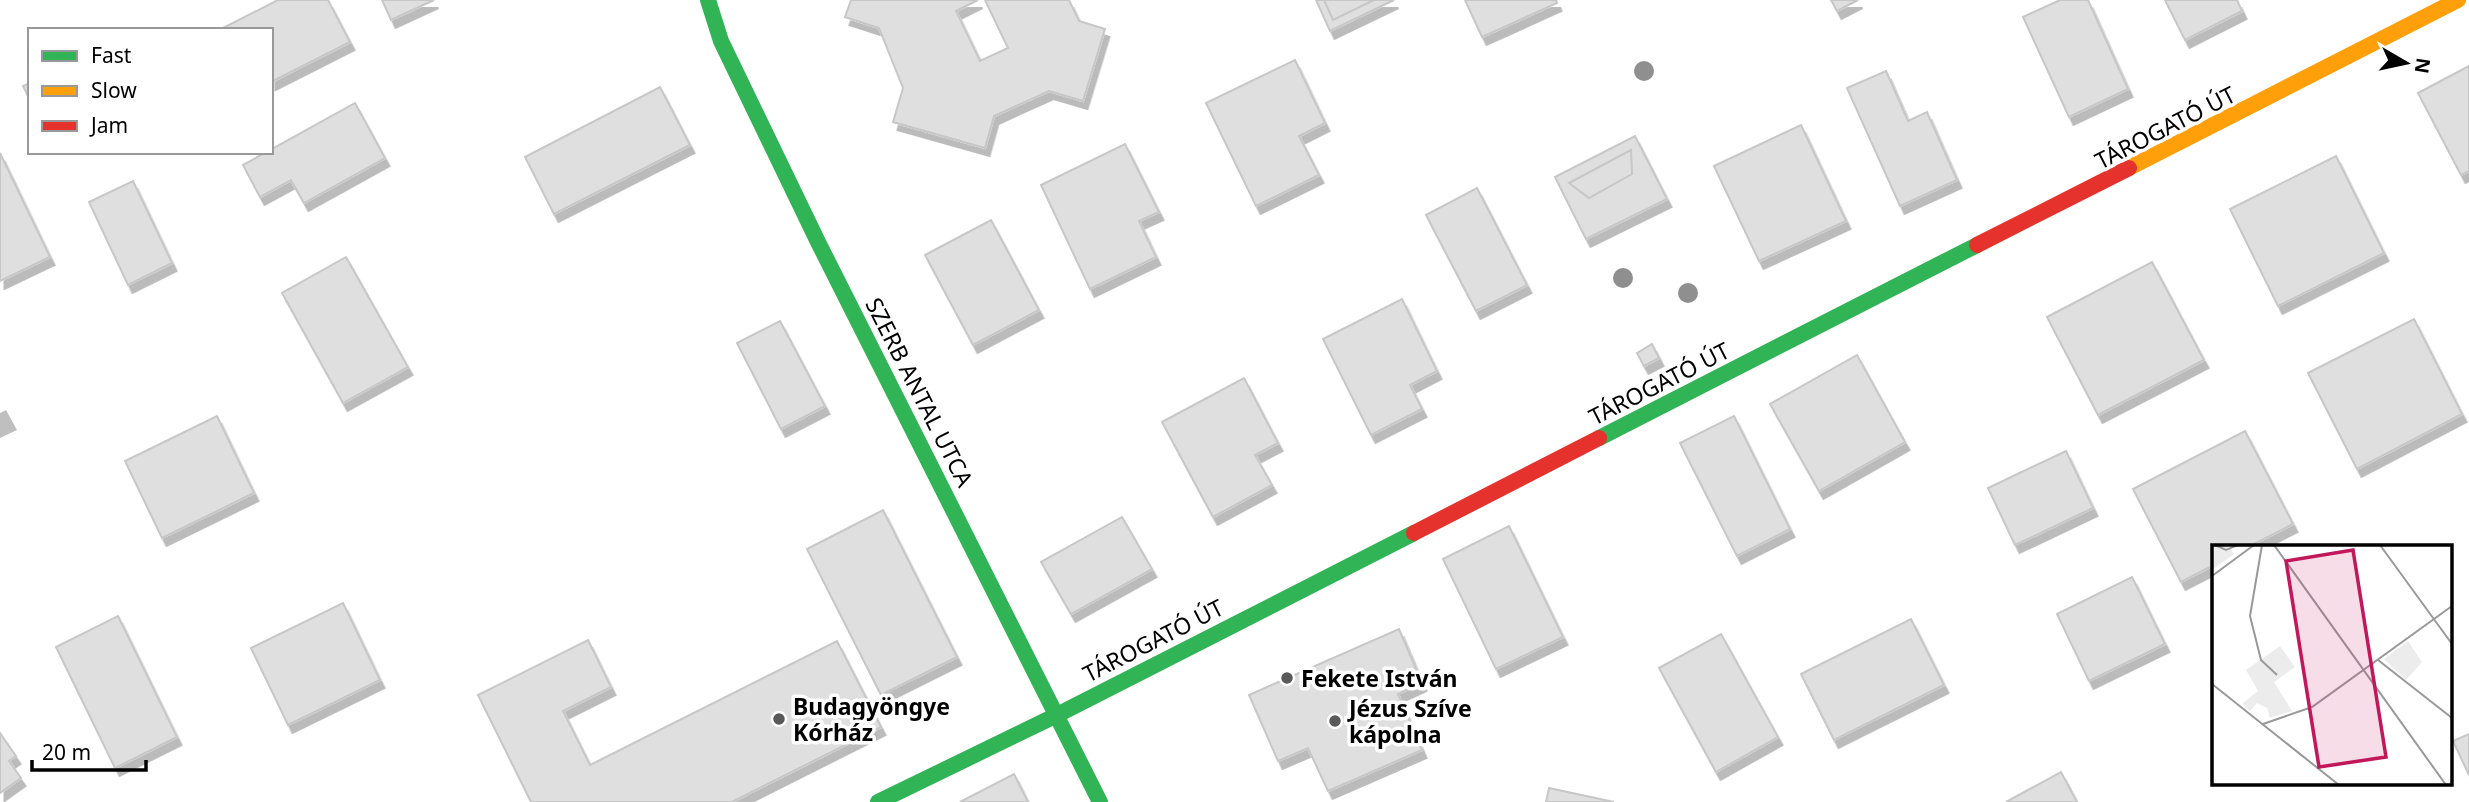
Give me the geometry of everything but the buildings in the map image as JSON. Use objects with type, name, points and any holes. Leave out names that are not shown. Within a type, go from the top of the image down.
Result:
[{"type":"street","name":"SZERB ANTAL UTCA","points":[[708,0],[721,41],[818,242],[1059,715],[1100,802]]},
{"type":"street","name":"TÁROGATÓ ÚT","points":[[878,802],[1059,715],[2458,0]]},
{"type":"shaded area","points":[[6,410],[17,430],[0,438],[0,413]]},
{"type":"traffic: fast","points":[[708,0],[721,41],[818,242],[1100,802]]},
{"type":"traffic: fast","points":[[1599,438],[1977,245]]},
{"type":"traffic: fast","points":[[878,802],[1059,714],[1414,533]]},
{"type":"traffic: slow","points":[[2129,168],[2458,0]]},
{"type":"traffic: jam","points":[[1977,245],[2129,168]]},
{"type":"traffic: jam","points":[[1414,533],[1599,438]]},
{"type":"place","name":"Fekete István","points":[[1287,678]]},
{"type":"place","name":"Budagyöngye Kórház","points":[[779,719]]},
{"type":"place","name":"Jézus Szíve kápolna","points":[[1335,721]]}]
